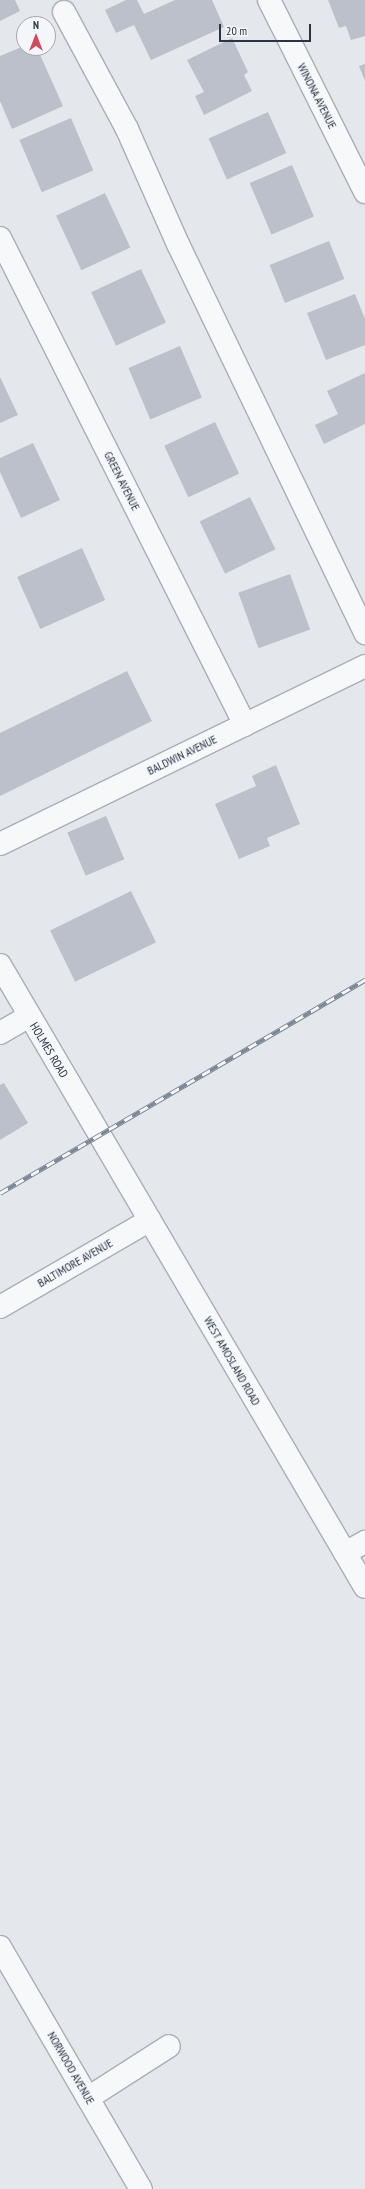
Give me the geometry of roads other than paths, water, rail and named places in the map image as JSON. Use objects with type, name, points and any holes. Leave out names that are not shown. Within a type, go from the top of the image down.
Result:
[{"type":"street","name":"WINONA AVENUE","points":[[269,0],[365,192]]},
{"type":"street","points":[[64,12],[127,129],[178,244],[365,633]]},
{"type":"street","name":"GREEN AVENUE","points":[[0,238],[245,724]]},
{"type":"street","name":"BALDWIN AVENUE","points":[[0,844],[365,666]]},
{"type":"street","name":"HOLMES ROAD","points":[[0,965],[28,1017],[100,1134]]},
{"type":"street","points":[[0,1032],[28,1017]]},
{"type":"street","name":"WEST AMOSLAND ROAD","points":[[100,1134],[365,1587]]},
{"type":"street","name":"BALTIMORE AVENUE","points":[[0,1307],[150,1220]]},
{"type":"street","points":[[345,1553],[365,1542]]},
{"type":"street","name":"NORWOOD AVENUE","points":[[0,1947],[141,2189]]},
{"type":"street","points":[[88,2098],[169,2046]]},
{"type":"railway","points":[[0,1193],[365,980]]}]
